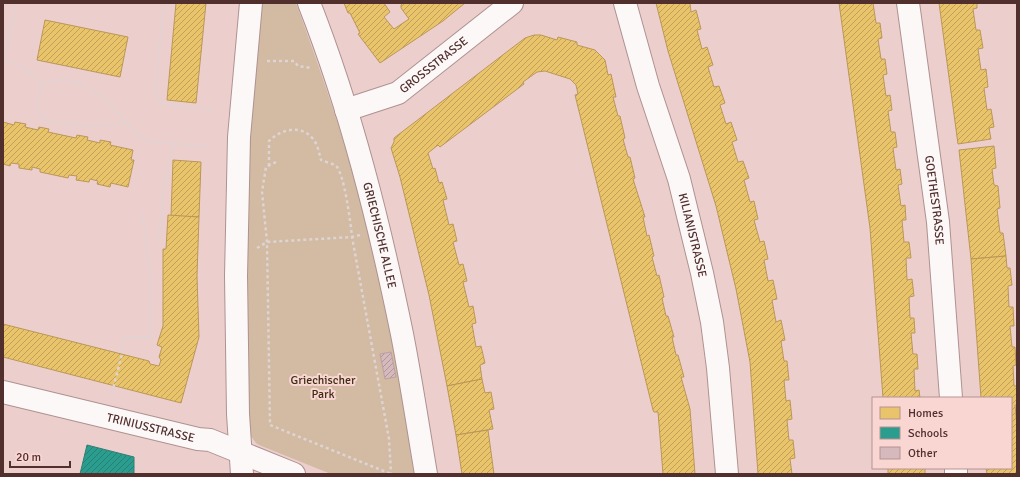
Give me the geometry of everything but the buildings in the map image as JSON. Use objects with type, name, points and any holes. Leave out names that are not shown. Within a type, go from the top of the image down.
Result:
[{"type":"street","points":[[241,464],[238,414],[236,276],[239,137],[251,3]]},
{"type":"street","name":"GRIECHISCHE ALLEE","points":[[309,3],[331,62],[346,110],[362,163],[383,246],[402,335],[426,474]]},
{"type":"street","name":"GROSSSTRASSE","points":[[346,110],[398,93],[512,3]]},
{"type":"street","name":"KILIANISTRASSE","points":[[625,3],[648,86],[679,179],[702,273],[712,322],[718,368],[727,474]]},
{"type":"street","name":"GOETHESTRASSE","points":[[908,3],[938,222],[951,397]]},
{"type":"street","name":"TRINIUSSTRASSE","points":[[3,392],[198,439],[210,440],[241,464],[294,474]]},
{"type":"path","points":[[16,3],[3,59],[21,66],[44,84]]},
{"type":"path","points":[[164,3],[155,95],[162,104],[211,110]]},
{"type":"path","points":[[246,62],[294,61],[298,66],[306,68],[331,62]]},
{"type":"path","points":[[126,124],[88,125],[57,122],[45,118],[39,114],[37,107],[39,94],[44,84],[61,79],[71,80],[85,85],[99,94],[126,124],[140,137],[148,141],[208,147]]},
{"type":"path","points":[[269,166],[269,141],[275,135],[284,131],[295,129],[306,133],[314,140],[321,160],[336,166],[340,173],[351,219],[352,237],[389,439],[391,474],[270,425],[267,242],[262,192],[266,167],[269,166],[276,162]]},
{"type":"path","points":[[159,237],[164,182],[174,144]]},
{"type":"path","points":[[112,393],[122,354],[124,338],[150,338],[150,269],[142,214]]},
{"type":"path","points":[[267,242],[352,237]]},
{"type":"green space","name":"Griechischer Park","points":[[261,3],[296,3],[323,78],[370,237],[385,305],[414,474],[331,474],[259,445],[248,432],[244,330],[251,104]]}]
